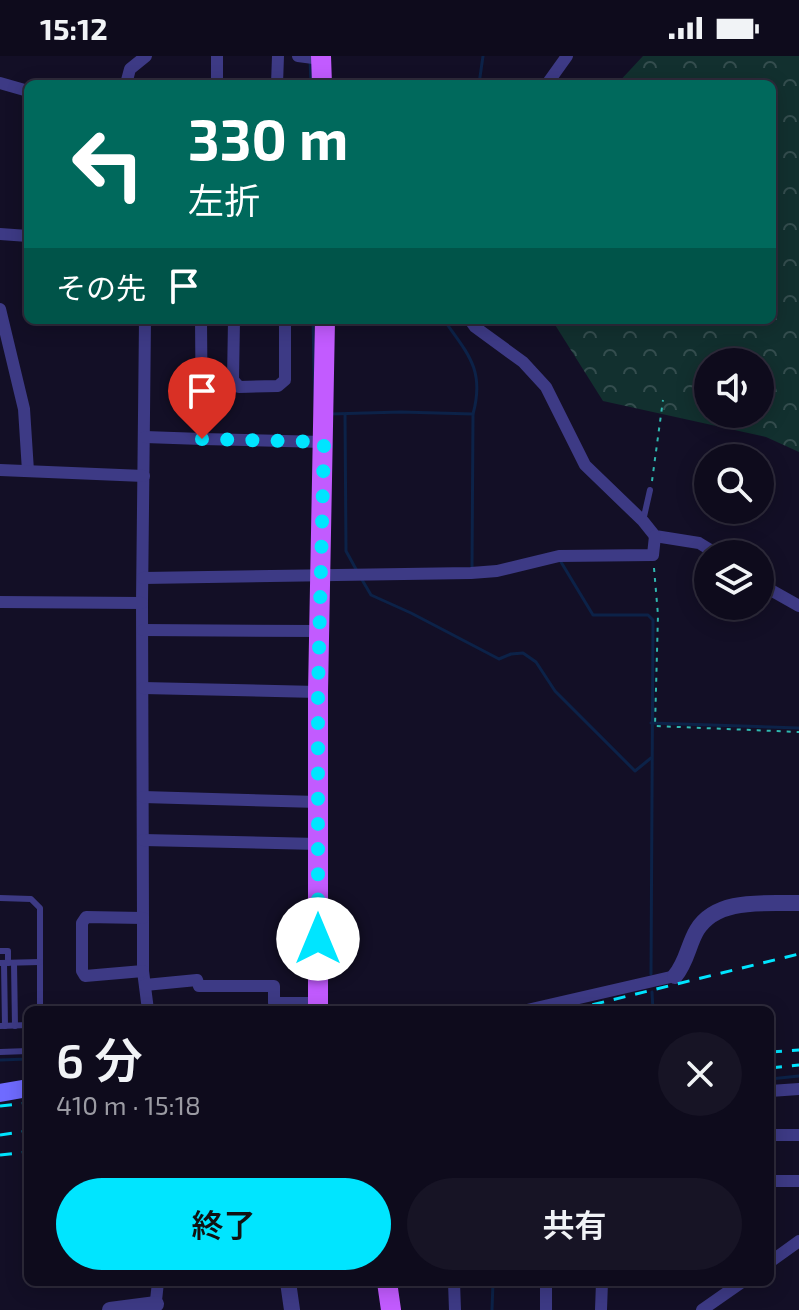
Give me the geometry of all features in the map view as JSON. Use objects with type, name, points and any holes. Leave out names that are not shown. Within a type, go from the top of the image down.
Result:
[{"type":"main road","points":[[312,57],[321,80]]},
{"type":"main road","points":[[318,1006],[318,631],[325,324]]},
{"type":"main road","points":[[0,1093],[24,1089]]},
{"type":"main road","points":[[388,1286],[391,1310]]},
{"type":"street","points":[[127,80],[130,69],[146,56]]},
{"type":"street","points":[[217,56],[217,80]]},
{"type":"street","points":[[277,80],[278,56]]},
{"type":"street","points":[[550,80],[567,56]]},
{"type":"street","points":[[0,83],[24,90]]},
{"type":"street","points":[[0,234],[24,236]]},
{"type":"street","points":[[0,309],[24,409],[28,471]]},
{"type":"street","points":[[145,324],[143,971],[148,1006]]},
{"type":"street","points":[[201,324],[202,439]]},
{"type":"street","points":[[234,324],[233,380],[239,387],[278,386],[285,380],[285,324]]},
{"type":"street","points":[[473,324],[523,362],[546,387],[585,465],[655,536],[694,542]]},
{"type":"street","points":[[145,437],[324,442]]},
{"type":"street","points":[[0,470],[144,476]]},
{"type":"street","points":[[143,578],[474,573],[497,571],[559,556],[653,555],[655,536]]},
{"type":"street","points":[[774,592],[799,606]]},
{"type":"street","points":[[0,602],[142,603]]},
{"type":"street","points":[[143,630],[318,631]]},
{"type":"street","points":[[143,688],[318,692]]},
{"type":"street","points":[[143,797],[318,802]]},
{"type":"street","points":[[143,840],[318,844]]},
{"type":"street","points":[[544,1006],[675,976],[688,955],[696,931],[713,914],[729,907],[799,903]]},
{"type":"street","points":[[143,918],[86,917],[82,923],[82,971],[85,976],[143,971]]},
{"type":"street","points":[[145,985],[197,980],[199,986],[274,986],[274,1003],[318,1006]]},
{"type":"street","points":[[774,1091],[799,1089]]},
{"type":"street","points":[[774,1135],[799,1135]]},
{"type":"street","points":[[774,1181],[799,1181]]},
{"type":"street","points":[[774,1259],[799,1241]]},
{"type":"street","points":[[110,1310],[155,1307],[158,1286]]},
{"type":"street","points":[[289,1286],[292,1310]]},
{"type":"street","points":[[454,1286],[455,1310]]},
{"type":"street","points":[[546,1286],[546,1310]]},
{"type":"street","points":[[601,1310],[602,1286]]},
{"type":"street","points":[[702,1310],[736,1286]]},
{"type":"lane","points":[[643,521],[650,490]]},
{"type":"lane","points":[[0,898],[31,899],[40,908],[40,1006]]},
{"type":"lane","points":[[0,951],[8,951],[15,1026]]},
{"type":"lane","points":[[7,963],[40,962]]},
{"type":"lane","points":[[7,963],[2,978],[2,1026],[24,1025]]},
{"type":"lane","points":[[0,1052],[24,1051]]},
{"type":"path","points":[[650,490],[663,400]]},
{"type":"path","points":[[653,555],[658,615],[655,726],[799,732]]},
{"type":"green space","points":[[643,56],[799,56],[799,452],[766,437],[725,428],[774,428],[774,348],[694,348],[694,421],[603,401],[555,324],[776,324],[776,80],[621,80]]},
{"type":"waterway","points":[[480,80],[483,56]]},
{"type":"waterway","points":[[310,60],[311,80]]},
{"type":"waterway","points":[[313,324],[315,412]]},
{"type":"waterway","points":[[447,324],[472,363],[477,386],[473,414],[472,570]]},
{"type":"waterway","points":[[330,414],[473,414]]},
{"type":"waterway","points":[[345,414],[346,551],[357,571]]},
{"type":"waterway","points":[[561,562],[593,615],[648,615],[653,620],[651,974]]},
{"type":"waterway","points":[[361,578],[371,595],[499,659],[523,653],[536,662],[555,691],[635,771],[651,758]]},
{"type":"waterway","points":[[651,723],[799,728]]},
{"type":"waterway","points":[[652,992],[653,1006]]},
{"type":"waterway","points":[[0,1060],[24,1059]]},
{"type":"waterway","points":[[774,1079],[799,1076]]},
{"type":"waterway","points":[[492,1310],[493,1286]]},
{"type":"railway","points":[[587,1006],[799,954]]},
{"type":"railway","points":[[774,1052],[799,1050]]},
{"type":"railway","points":[[774,1068],[799,1065]]},
{"type":"railway","points":[[0,1106],[24,1103]]},
{"type":"railway","points":[[0,1135],[24,1132]]},
{"type":"railway","points":[[0,1155],[24,1152]]},
{"type":"route","points":[[202,439],[324,442],[318,692],[318,939]]}]
